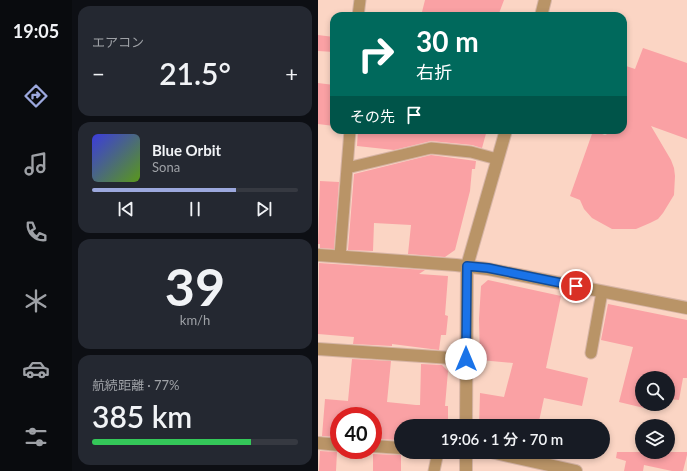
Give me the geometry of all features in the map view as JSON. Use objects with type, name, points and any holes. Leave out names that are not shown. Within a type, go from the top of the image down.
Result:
[{"type":"street","points":[[541,12],[545,0]]},
{"type":"street","points":[[466,419],[467,266],[505,134]]},
{"type":"street","points":[[318,255],[488,268],[687,308]]},
{"type":"street","points":[[318,349],[466,359]]},
{"type":"street","points":[[318,443],[330,444]]},
{"type":"street","points":[[382,447],[394,448]]},
{"type":"street","points":[[466,459],[466,471]]},
{"type":"street","points":[[522,459],[576,471]]},
{"type":"lane","points":[[358,12],[360,0]]},
{"type":"lane","points":[[340,256],[350,134]]},
{"type":"lane","points":[[347,168],[431,148],[471,152],[497,160]]},
{"type":"lane","points":[[591,353],[602,292]]},
{"type":"lane","points":[[434,471],[437,459]]},
{"type":"building","points":[[425,0],[504,0],[500,12],[422,12]]},
{"type":"building","points":[[318,35],[330,36],[330,52],[318,51]]},
{"type":"building","points":[[643,48],[687,63],[687,139],[651,126],[671,160],[674,168],[674,195],[658,219],[636,229],[612,229],[592,218],[584,209],[580,200],[570,196],[592,134],[627,134],[627,66],[635,69]]},
{"type":"building","points":[[318,83],[330,84],[330,126],[318,124]]},
{"type":"building","points":[[358,134],[486,134],[482,148],[472,145],[431,141],[394,150],[357,146]]},
{"type":"building","points":[[431,155],[476,161],[475,169],[472,169],[470,191],[455,250],[445,257],[408,254],[411,225],[374,223],[373,251],[348,250],[354,174]]},
{"type":"building","points":[[320,181],[339,182],[334,249],[320,248],[320,244],[318,244]]},
{"type":"building","points":[[319,263],[425,270],[419,274],[448,276],[445,315],[448,316],[446,335],[441,335],[439,350],[392,344],[392,346],[353,344],[354,337],[318,334]]},
{"type":"building","points":[[488,280],[561,296],[546,368],[588,378],[582,406],[544,398],[540,419],[479,419],[480,393],[504,397],[513,363],[480,360],[479,319],[481,286]]},
{"type":"building","points":[[608,304],[687,320],[687,378],[683,378],[679,400],[675,400],[675,371],[635,371],[635,406],[619,402],[633,347],[601,340]]},
{"type":"building","points":[[352,359],[391,361],[387,402],[420,405],[421,364],[442,365],[448,371],[445,406],[448,406],[448,419],[394,419],[394,440],[382,439],[382,407],[330,407],[330,436],[322,436],[325,399],[348,401]]},
{"type":"building","points":[[320,451],[330,452],[330,459],[337,459],[336,471],[319,471]]},
{"type":"building","points":[[617,452],[635,452],[635,459],[675,459],[675,452],[687,452],[683,471],[672,471],[644,465],[643,471],[624,471],[626,461],[616,458]]},
{"type":"building","points":[[382,454],[394,455],[394,459],[401,459],[401,471],[373,471],[373,459],[382,459]]},
{"type":"route","points":[[466,359],[467,266],[488,268],[576,286]]}]
